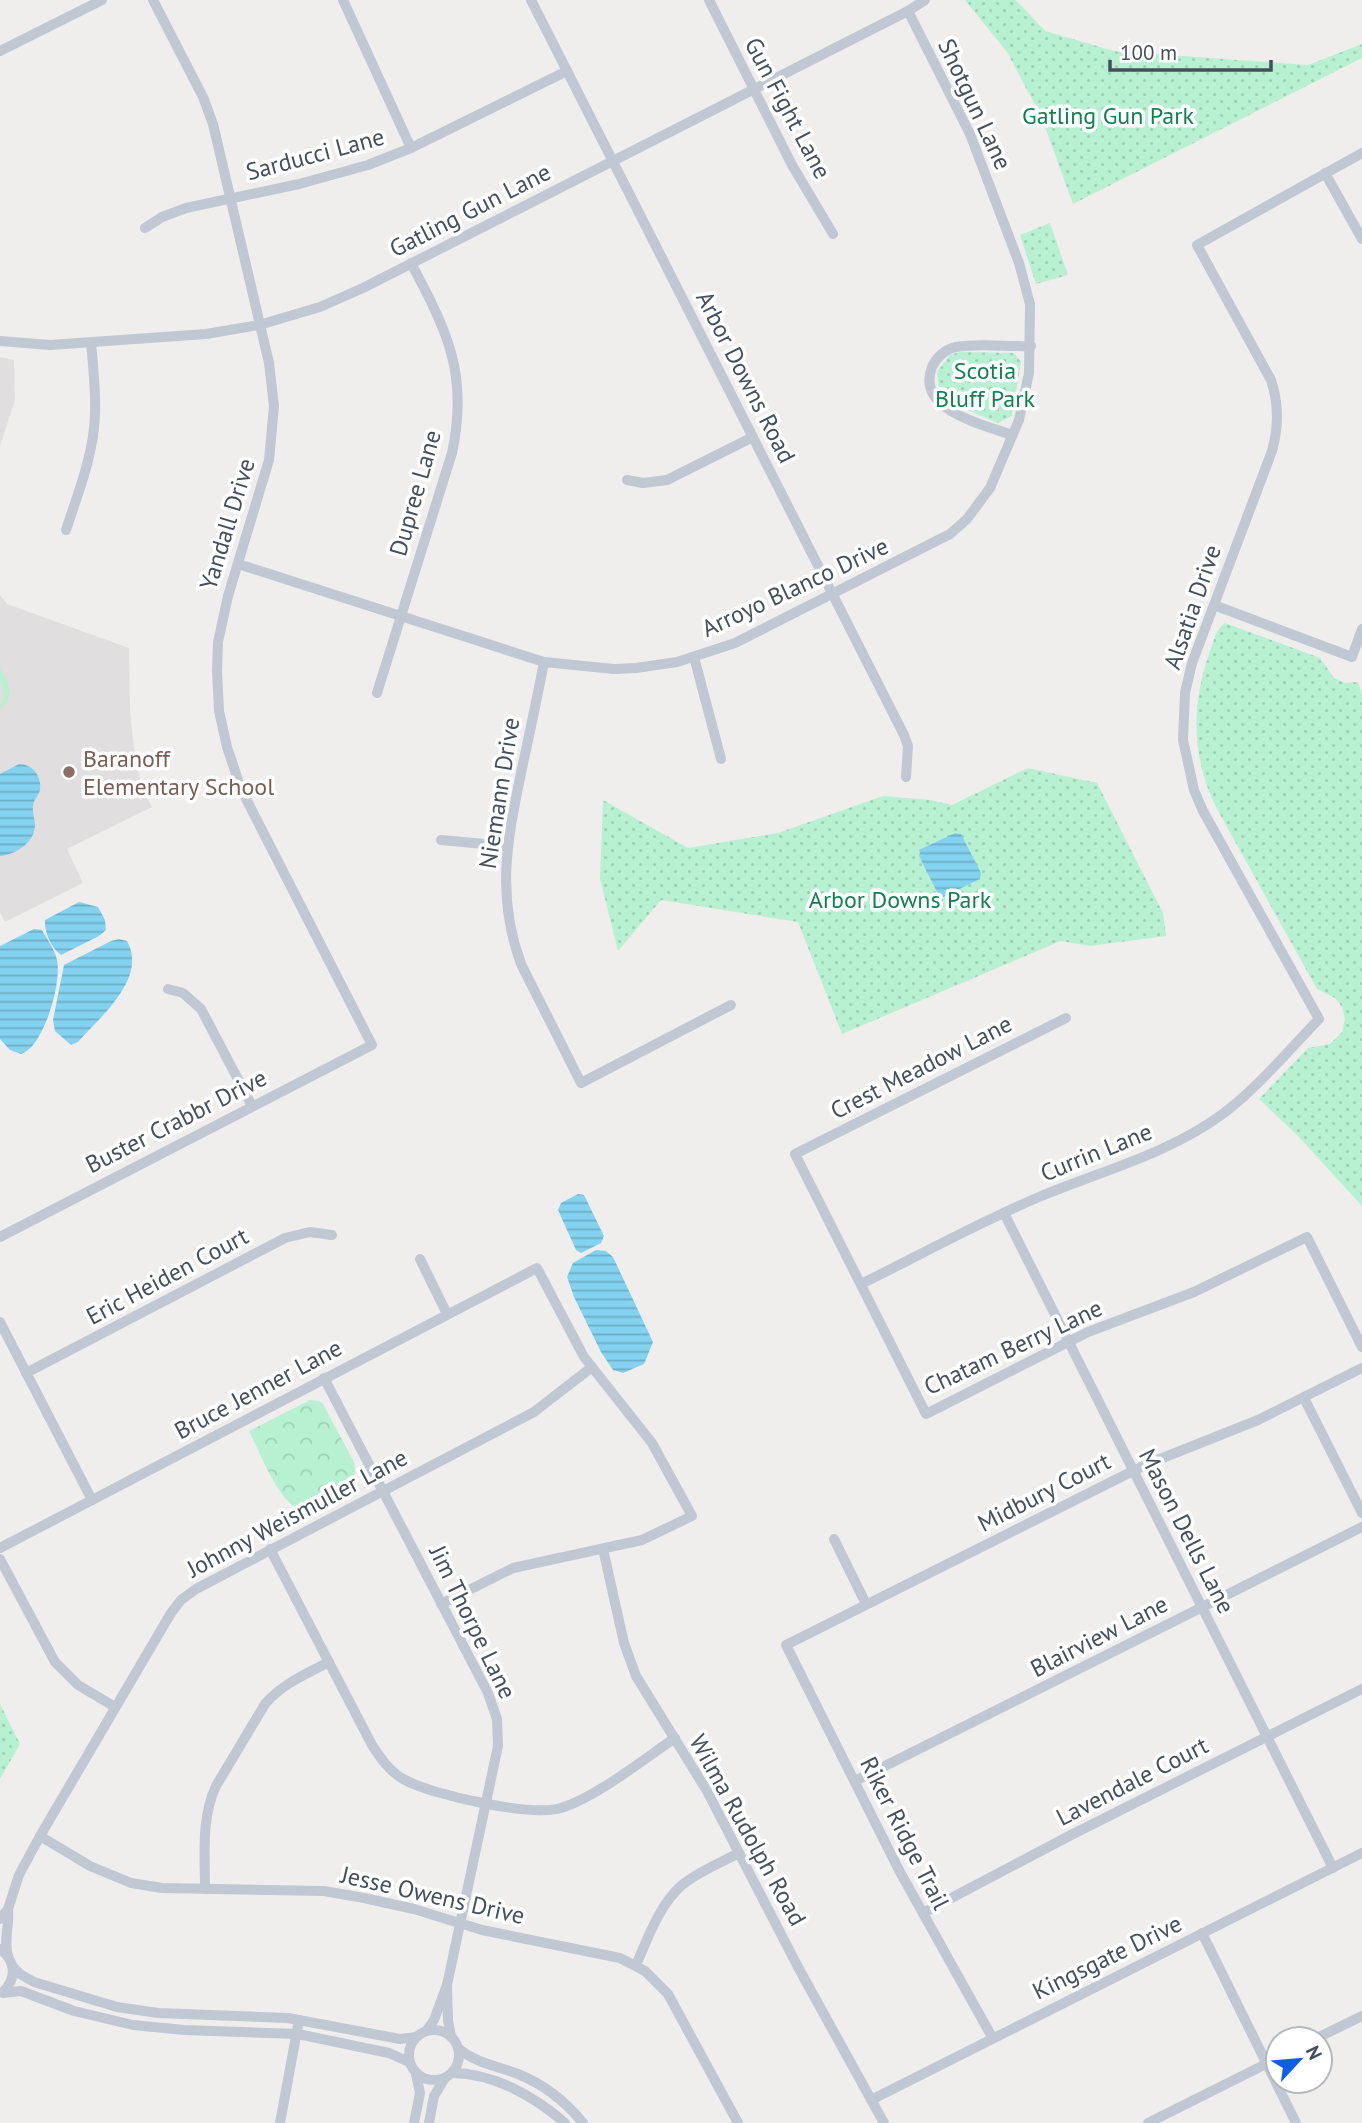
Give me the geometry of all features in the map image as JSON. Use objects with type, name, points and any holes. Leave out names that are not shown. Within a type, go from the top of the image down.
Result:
[{"type":"street","points":[[0,51],[102,0]]},
{"type":"street","name":"Yandall Drive","points":[[153,0],[203,97],[213,124],[260,325],[271,376],[274,406],[273,435],[267,471],[222,617],[218,642],[217,691],[227,747],[248,805],[372,1045]]},
{"type":"street","points":[[343,0],[411,148]]},
{"type":"street","name":"Arbor Downs Road","points":[[531,0],[904,734],[908,746],[906,777]]},
{"type":"street","name":"Gun Fight Lane","points":[[709,0],[792,165],[833,233]]},
{"type":"street","name":"Gatling Gun Lane","points":[[0,341],[50,345],[196,335],[260,325],[320,307],[614,162],[925,0]]},
{"type":"street","name":"Shotgun Lane","points":[[908,11],[959,108],[984,167],[1000,215]]},
{"type":"street","name":"Sarducci Lane","points":[[145,228],[173,212],[344,173],[411,148],[567,71]]},
{"type":"street","points":[[1362,153],[1325,173],[1362,239]]},
{"type":"street","name":"Alsatia Drive","points":[[1319,1019],[1203,811],[1190,776],[1183,740],[1185,693],[1190,670],[1272,451],[1277,435],[1278,407],[1276,393],[1265,367],[1197,245],[1325,173]]},
{"type":"street","name":"Arroyo Blanco Drive","points":[[238,564],[544,662],[614,669],[654,666],[694,657],[757,633],[950,534],[967,519],[990,488],[1026,396],[1031,346],[1030,304],[1026,284],[1000,215]]},
{"type":"street","name":"Dupree Lane","points":[[377,692],[452,453],[459,396],[457,374],[440,319],[411,263]]},
{"type":"street","points":[[66,530],[93,436],[95,413],[91,342]]},
{"type":"street","points":[[1012,435],[941,405],[931,389],[931,369],[943,353],[956,347],[1031,346]]},
{"type":"street","points":[[627,480],[643,483],[667,480],[753,437]]},
{"type":"street","points":[[1214,606],[1352,657],[1362,629]]},
{"type":"street","points":[[694,657],[721,759]]},
{"type":"street","name":"Niemann Drive","points":[[544,662],[506,846],[506,896],[515,946],[530,983],[581,1083],[731,1005]]},
{"type":"street","points":[[440,840],[506,846]]},
{"type":"street","points":[[168,989],[183,993],[201,1009],[252,1106]]},
{"type":"street","name":"Crest Meadow Lane","points":[[795,1154],[1066,1018]]},
{"type":"street","name":"Currin Lane","points":[[861,1284],[1004,1213],[1128,1163],[1202,1127],[1254,1086],[1319,1019]]},
{"type":"street","name":"Buster Crabbr Drive","points":[[0,1237],[372,1045]]},
{"type":"street","name":"Chatam Berry Lane","points":[[795,1154],[926,1414],[1069,1341],[1137,1312],[1194,1292],[1307,1237],[1362,1347]]},
{"type":"street","name":"Mason Dells Lane","points":[[1004,1213],[1333,1868]]},
{"type":"street","name":"Eric Heiden Court","points":[[26,1373],[285,1238],[310,1232],[332,1234]]},
{"type":"street","points":[[420,1259],[447,1314]]},
{"type":"street","name":"Bruce Jenner Lane","points":[[0,1548],[537,1268],[577,1346],[592,1367]]},
{"type":"street","points":[[0,1322],[92,1500]]},
{"type":"street","points":[[441,1604],[513,1568],[654,1536],[692,1516],[652,1443],[592,1367]]},
{"type":"street","name":"Johnny Weismuller Lane","points":[[0,1919],[8,1909],[19,1875],[40,1836],[181,1600],[270,1549],[534,1412],[592,1367]]},
{"type":"street","name":"Midbury Court","points":[[786,1644],[1133,1471],[1258,1420],[1362,1368]]},
{"type":"street","name":"Jim Thorpe Lane","points":[[324,1378],[488,1693],[497,1719],[498,1746],[447,1985],[434,2020],[427,2030]]},
{"type":"street","points":[[1304,1398],[1362,1513]]},
{"type":"street","name":"Blairview Lane","points":[[855,1781],[1362,1527]]},
{"type":"street","points":[[834,1539],[866,1604]]},
{"type":"street","points":[[270,1549],[372,1745],[389,1768],[403,1779],[426,1789],[487,1803],[534,1810],[558,1809],[587,1796],[675,1738]]},
{"type":"street","name":"Wilma Rudolph Road","points":[[603,1549],[629,1660],[645,1693],[702,1781],[884,2123]]},
{"type":"street","points":[[0,1559],[55,1662],[78,1685],[116,1707]]},
{"type":"street","name":"Riker Ridge Trail","points":[[786,1644],[923,1913],[992,2037]]},
{"type":"street","points":[[205,1889],[206,1818],[209,1800],[216,1786],[274,1693],[329,1662]]},
{"type":"street","name":"Lavendale Court","points":[[923,1913],[1073,1834],[1362,1689]]},
{"type":"street","name":"Jesse Owens Drive","points":[[40,1836],[90,1866],[131,1883],[162,1888],[324,1891],[414,1909],[459,1924],[608,1955],[636,1965],[654,1978],[668,1994],[738,2123]]},
{"type":"street","points":[[636,1965],[659,1914],[673,1894],[690,1879],[739,1853]]},
{"type":"street","name":"Kingsgate Drive","points":[[871,2100],[1362,1853]]},
{"type":"street","name":"Johnny Weismuller Lane","points":[[4,1952],[10,1923],[8,1909]]},
{"type":"street","points":[[1202,1933],[1264,2058]]},
{"type":"street","points":[[4,1952],[13,1967],[34,1982],[117,2007],[158,2013],[299,2020],[400,2039],[415,2037],[427,2030],[440,2030],[451,2037],[467,2056],[518,2074],[537,2084],[573,2110],[583,2123]]},
{"type":"street","points":[[1,1994],[12,1981],[13,1967]]},
{"type":"street","name":"Jim Thorpe Lane","points":[[447,1985],[451,2037]]},
{"type":"street","points":[[1,1994],[21,1991],[74,2011],[145,2027],[298,2034],[389,2053],[409,2062]]},
{"type":"street","points":[[1334,2029],[1362,2015]]},
{"type":"street","points":[[280,2123],[299,2020]]},
{"type":"street","points":[[414,2123],[420,2093],[416,2073],[409,2062],[409,2049],[415,2037]]},
{"type":"street","points":[[429,2123],[434,2096],[458,2061],[458,2048]]},
{"type":"street","points":[[1148,2123],[1264,2065]]},
{"type":"street","points":[[416,2073],[428,2080],[470,2073],[520,2091],[565,2123]]},
{"type":"street","points":[[1282,2095],[1296,2123]]},
{"type":"shaded area","points":[[0,357],[14,360],[15,400],[0,446]]},
{"type":"shaded area","name":"Baranoff Elementary School","points":[[0,595],[7,604],[129,648],[130,710],[135,757],[142,787],[152,807],[67,849],[83,883],[5,922],[0,912]]},
{"type":"green space","name":"Gatling Gun Park","points":[[965,0],[1016,0],[1045,31],[1114,51],[1308,65],[1362,44],[1362,58],[1073,204],[1041,116],[1007,52]]},
{"type":"green space","points":[[1050,223],[1068,275],[1036,284],[1020,235]]},
{"type":"green space","name":"Scotia Bluff Park","points":[[959,352],[1014,353],[1021,362],[1012,416],[998,423],[946,401],[939,389],[937,372],[950,355]]},
{"type":"green space","points":[[1225,623],[1320,658],[1334,678],[1345,683],[1358,682],[1362,695],[1362,1206],[1298,1136],[1259,1099],[1308,1048],[1330,1044],[1342,1032],[1345,1019],[1342,1007],[1335,998],[1317,989],[1208,790],[1198,751],[1199,691],[1214,639],[1219,628]]},
{"type":"green space","points":[[0,668],[6,679],[9,695],[0,710],[4,693]]},
{"type":"green space","name":"Arbor Downs Park","points":[[1028,768],[1097,783],[1163,913],[1166,936],[1090,946],[1061,941],[842,1034],[798,922],[661,900],[618,951],[600,879],[603,800],[688,848],[778,833],[883,796],[930,800],[952,805]]},
{"type":"green space","points":[[310,1400],[323,1404],[354,1462],[356,1478],[337,1498],[320,1508],[303,1511],[294,1507],[278,1489],[249,1431]]},
{"type":"green space","points":[[0,1704],[20,1744],[0,1779]]},
{"type":"water","points":[[19,764],[32,769],[39,780],[40,790],[33,805],[34,832],[23,847],[0,856],[0,774]]},
{"type":"water","points":[[955,833],[961,834],[981,873],[980,879],[943,897],[939,896],[919,856],[921,849]]},
{"type":"water","points":[[79,902],[98,907],[105,920],[106,930],[61,955],[49,939],[45,920]]},
{"type":"water","points":[[34,929],[42,930],[55,952],[57,983],[44,1027],[29,1049],[21,1054],[10,1050],[0,1039],[0,946]]},
{"type":"water","points":[[119,939],[127,941],[132,955],[127,983],[109,1009],[78,1042],[71,1045],[55,1031],[53,1020],[64,965]]},
{"type":"water","points":[[578,1194],[584,1195],[604,1236],[601,1243],[581,1253],[576,1250],[558,1210],[561,1203]]},
{"type":"water","points":[[596,1250],[606,1251],[613,1257],[653,1342],[644,1364],[623,1373],[613,1370],[601,1352],[567,1277],[573,1263]]},
{"type":"place","name":"Baranoff Elementary School","points":[[69,772]]}]
